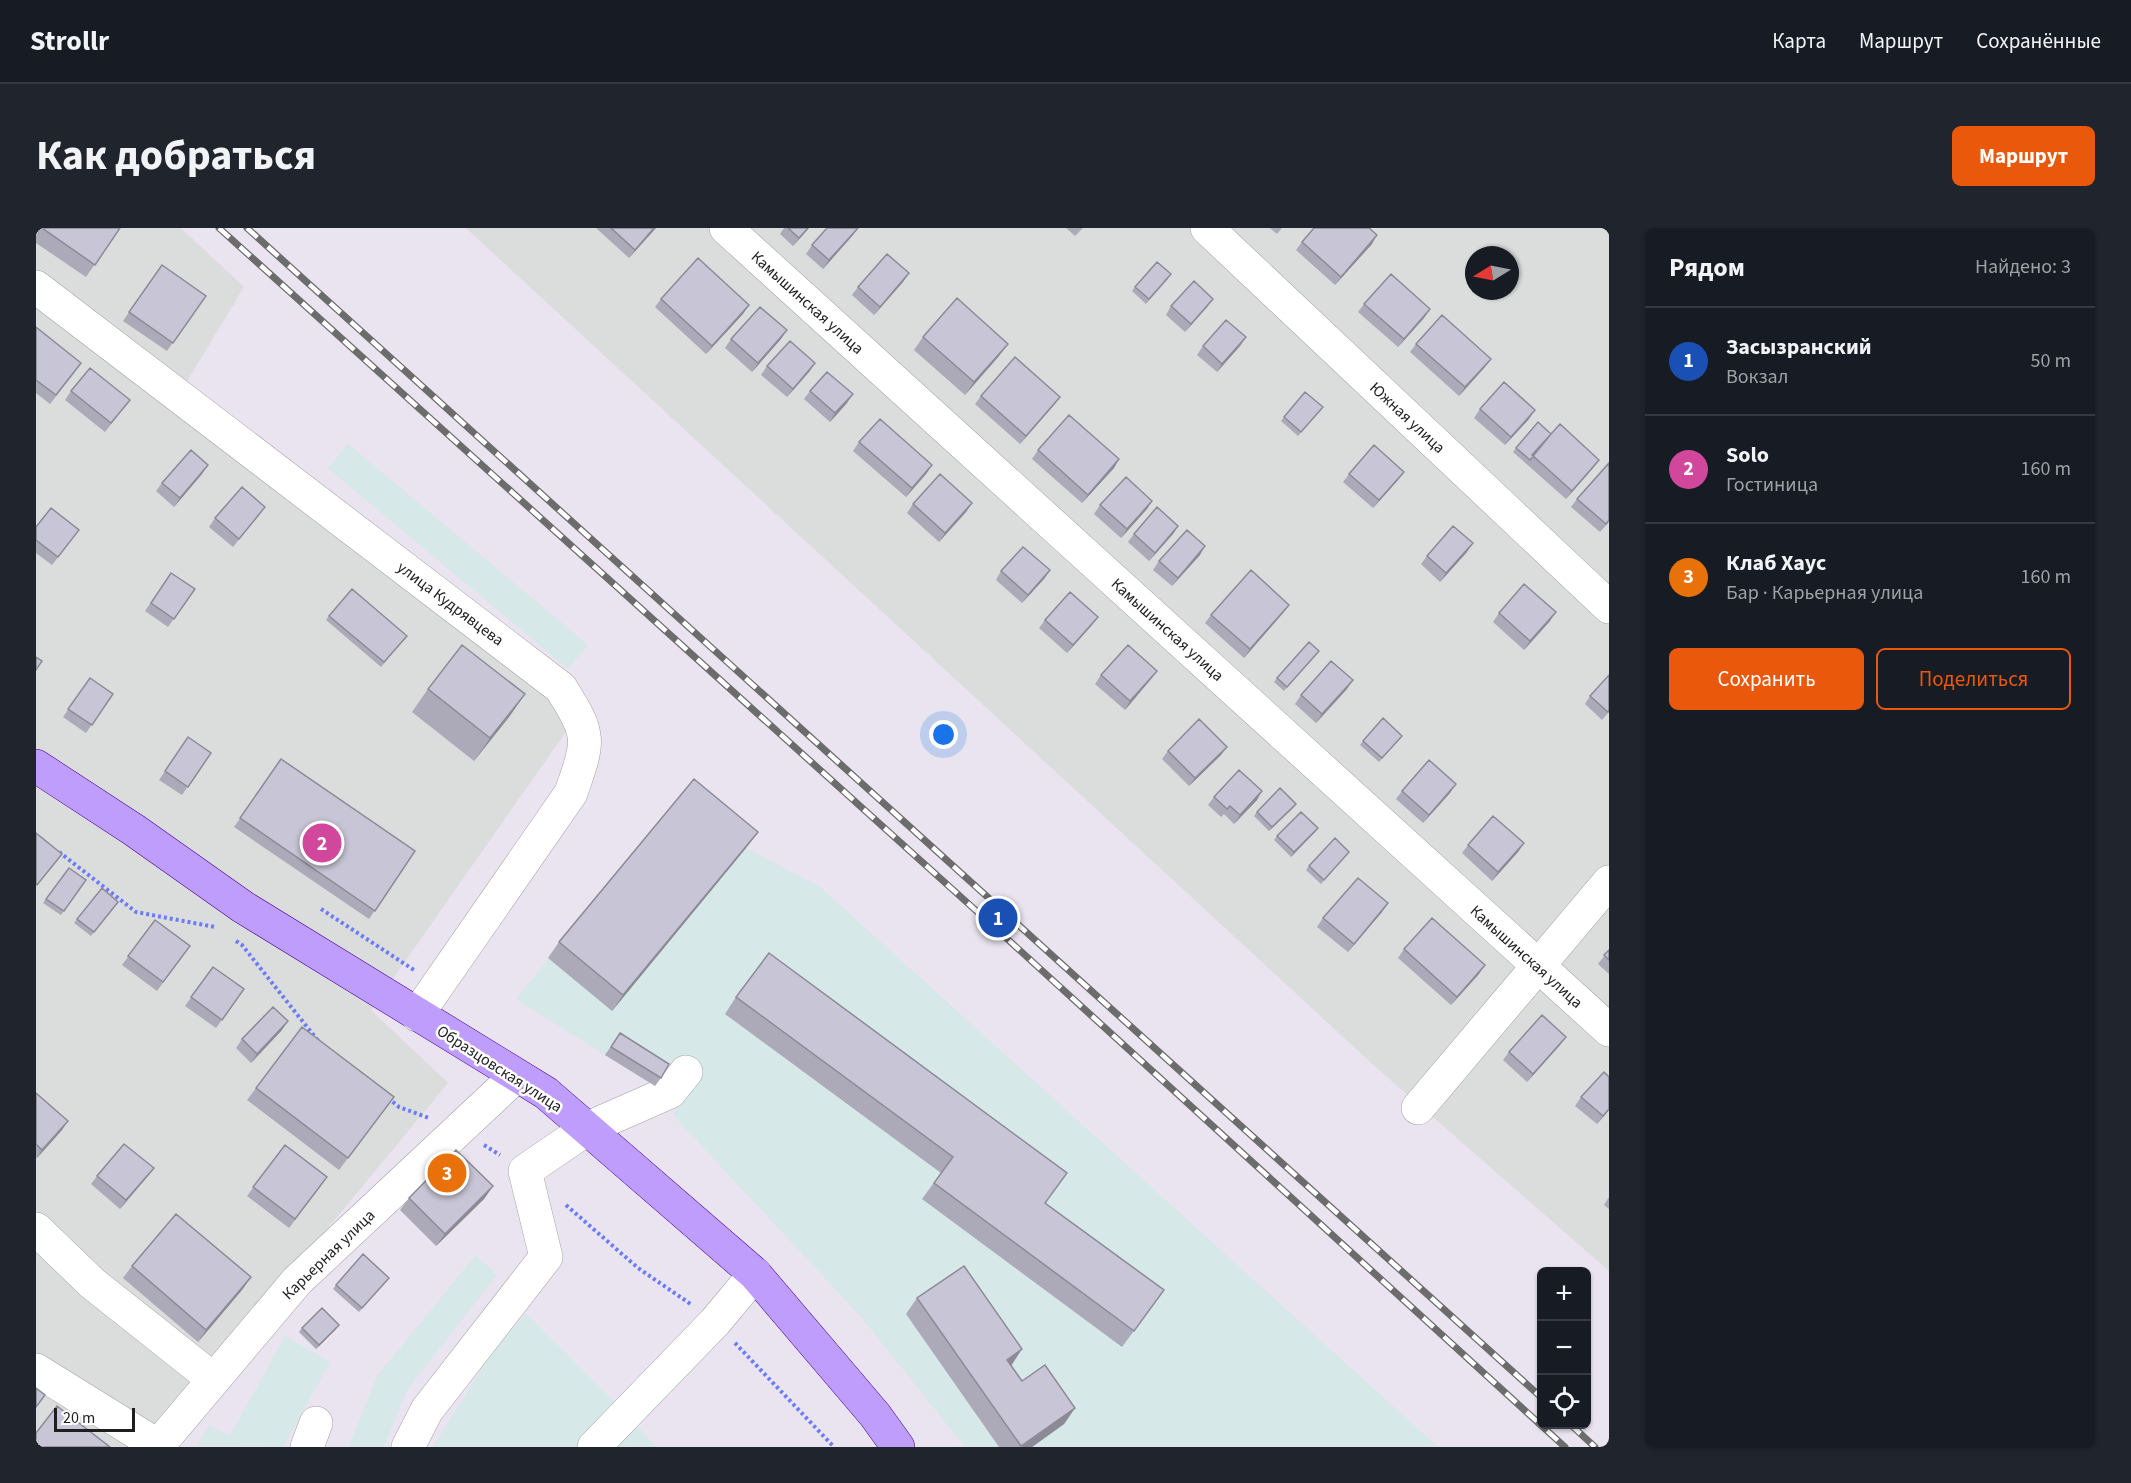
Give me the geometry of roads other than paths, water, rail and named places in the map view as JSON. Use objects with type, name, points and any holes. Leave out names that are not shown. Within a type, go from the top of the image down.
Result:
[{"type":"main road","name":"Образцовская улица","points":[[36,766],[134,830],[243,907],[546,1093],[755,1274],[875,1415],[898,1447]]},
{"type":"street","name":"Камышинская улица","points":[[726,228],[1609,1030]]},
{"type":"street","name":"Южная улица","points":[[1207,228],[1609,607]]},
{"type":"street","name":"улица Кудрявцева","points":[[36,287],[561,688],[577,716],[585,736],[580,764],[571,793],[417,1015]]},
{"type":"street","points":[[1418,1108],[1609,882]]},
{"type":"street","points":[[408,1447],[427,1410],[546,1257],[525,1171],[588,1128],[670,1092],[686,1072]]},
{"type":"street","name":"Карьерная улица","points":[[159,1447],[297,1281],[516,1076]]},
{"type":"street","points":[[36,1229],[92,1283],[213,1380]]},
{"type":"street","points":[[594,1447],[715,1322],[755,1274]]},
{"type":"street","points":[[36,1370],[159,1447]]},
{"type":"railway","points":[[219,228],[992,925],[1565,1447]]},
{"type":"railway","points":[[247,228],[1537,1393]]},
{"type":"railway","points":[[1575,1429],[1595,1447]]},
{"type":"place","name":"Solo","points":[[322,843]]},
{"type":"place","name":"Засызранский","points":[[998,918]]},
{"type":"place","name":"Клаб Хаус","points":[[447,1173]]}]
